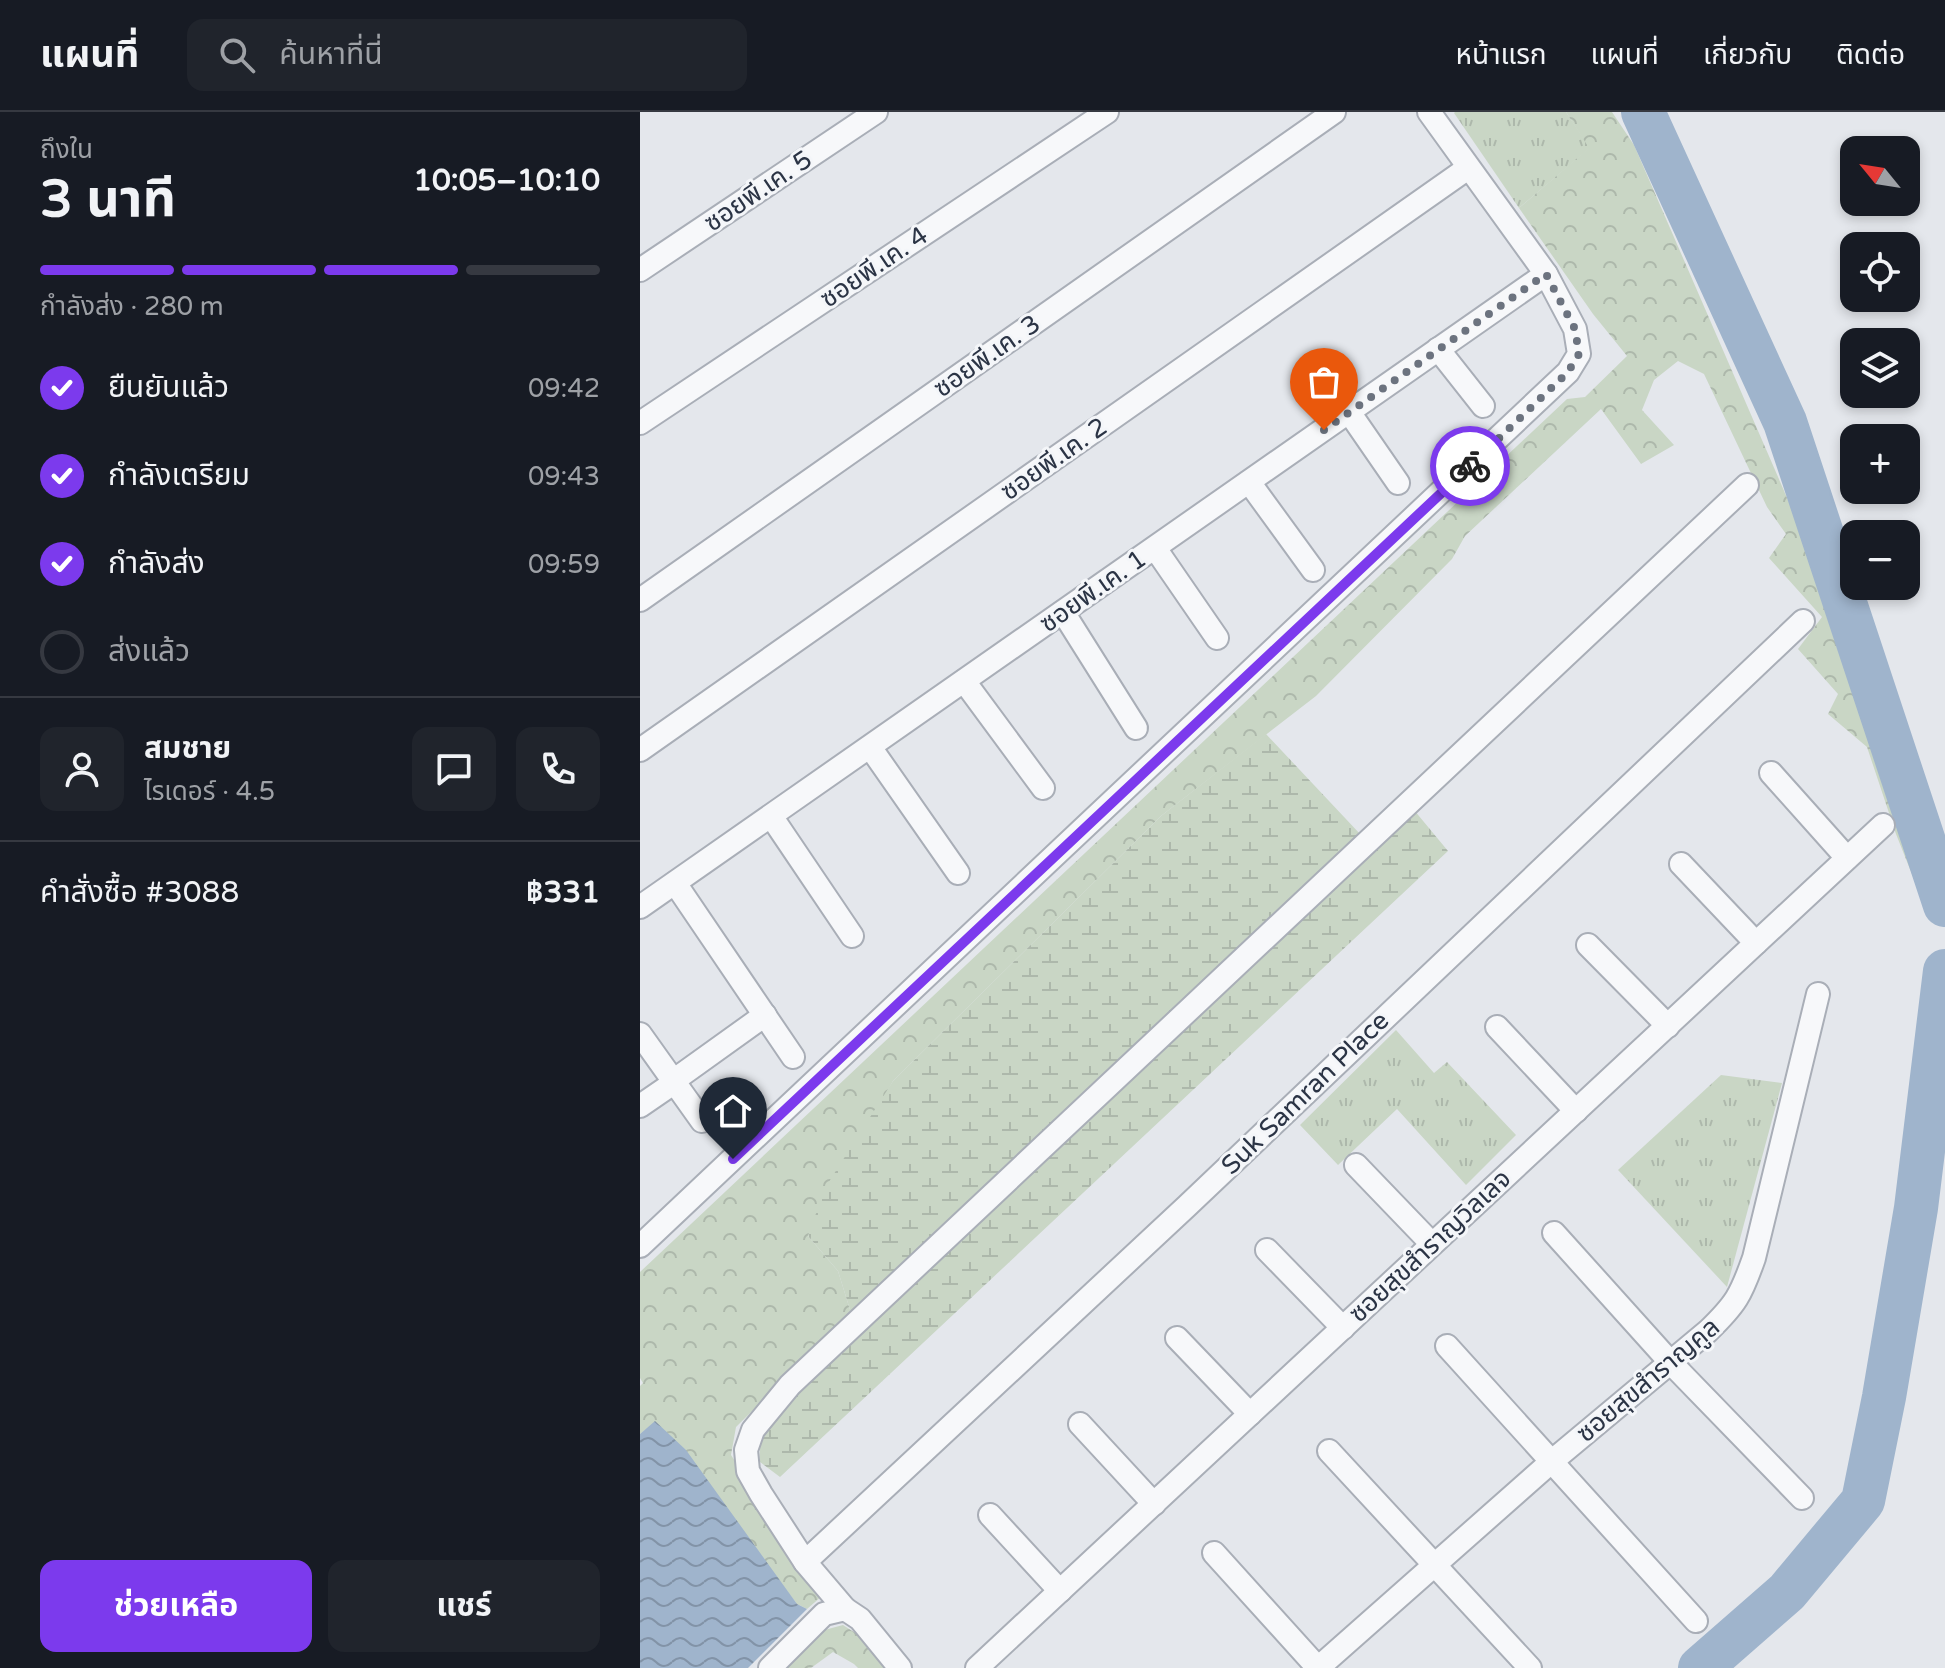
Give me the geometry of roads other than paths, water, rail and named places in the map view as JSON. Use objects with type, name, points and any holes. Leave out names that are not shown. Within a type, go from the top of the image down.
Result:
[{"type":"street","name":"ซอยพี.เค. 5","points":[[640,270],[876,112]]},
{"type":"street","name":"ซอยพี.เค. 4","points":[[640,423],[1107,112]]},
{"type":"street","name":"ซอยพี.เค. 3","points":[[640,600],[1334,112]]},
{"type":"street","points":[[640,1246],[1568,372],[1579,354],[1575,329],[1546,274],[1429,112]]},
{"type":"street","name":"ซอยพี.เค. 2","points":[[640,750],[1468,168]]},
{"type":"street","name":"ซอยพี.เค. 1","points":[[640,907],[1546,274]]},
{"type":"street","points":[[1438,349],[1483,406]]},
{"type":"street","points":[[1349,412],[1398,483]]},
{"type":"street","points":[[1249,482],[1313,570]]},
{"type":"street","points":[[900,1668],[860,1619],[845,1609],[805,1562],[761,1494],[748,1471],[746,1450],[753,1430],[790,1385],[1747,485]]},
{"type":"street","points":[[1155,548],[1217,638]]},
{"type":"street","points":[[1063,612],[1136,728]]},
{"type":"street","name":"Suk Samran Place","points":[[805,1562],[1187,1206],[1803,621]]},
{"type":"street","points":[[964,681],[1043,788]]},
{"type":"street","points":[[870,747],[958,873]]},
{"type":"street","points":[[1771,773],[1847,858]]},
{"type":"street","points":[[771,816],[852,936]]},
{"type":"street","name":"ซอยสุขสำราญวิลเลจ","points":[[977,1668],[1883,825]]},
{"type":"street","points":[[1681,864],[1756,943]]},
{"type":"street","points":[[675,883],[793,1057]]},
{"type":"street","points":[[1588,945],[1668,1026]]},
{"type":"street","name":"ซอยสุขสำราญคูล","points":[[1318,1668],[1551,1462],[1729,1311],[1742,1293],[1754,1258],[1818,994]]},
{"type":"street","points":[[640,1106],[765,1015]]},
{"type":"street","points":[[1497,1027],[1576,1111]]},
{"type":"street","points":[[640,1034],[702,1121]]},
{"type":"street","points":[[1356,1165],[1432,1244]]},
{"type":"street","points":[[1554,1233],[1671,1363],[1802,1498]]},
{"type":"street","points":[[1267,1250],[1343,1328]]},
{"type":"street","points":[[1177,1338],[1250,1414]]},
{"type":"street","points":[[1447,1346],[1696,1621]]},
{"type":"street","points":[[1080,1424],[1154,1504]]},
{"type":"street","points":[[1329,1451],[1530,1668]]},
{"type":"street","points":[[990,1515],[1060,1591]]},
{"type":"street","points":[[1214,1553],[1318,1668]]},
{"type":"street","points":[[770,1668],[824,1614],[845,1609]]},
{"type":"water","points":[[655,1421],[686,1450],[797,1604],[807,1609],[748,1668],[640,1668],[640,1434]]},
{"type":"waterway","points":[[1643,112],[1785,422],[1945,905]]},
{"type":"waterway","points":[[1700,1668],[1787,1592],[1863,1501],[1916,1208],[1945,971]]}]
